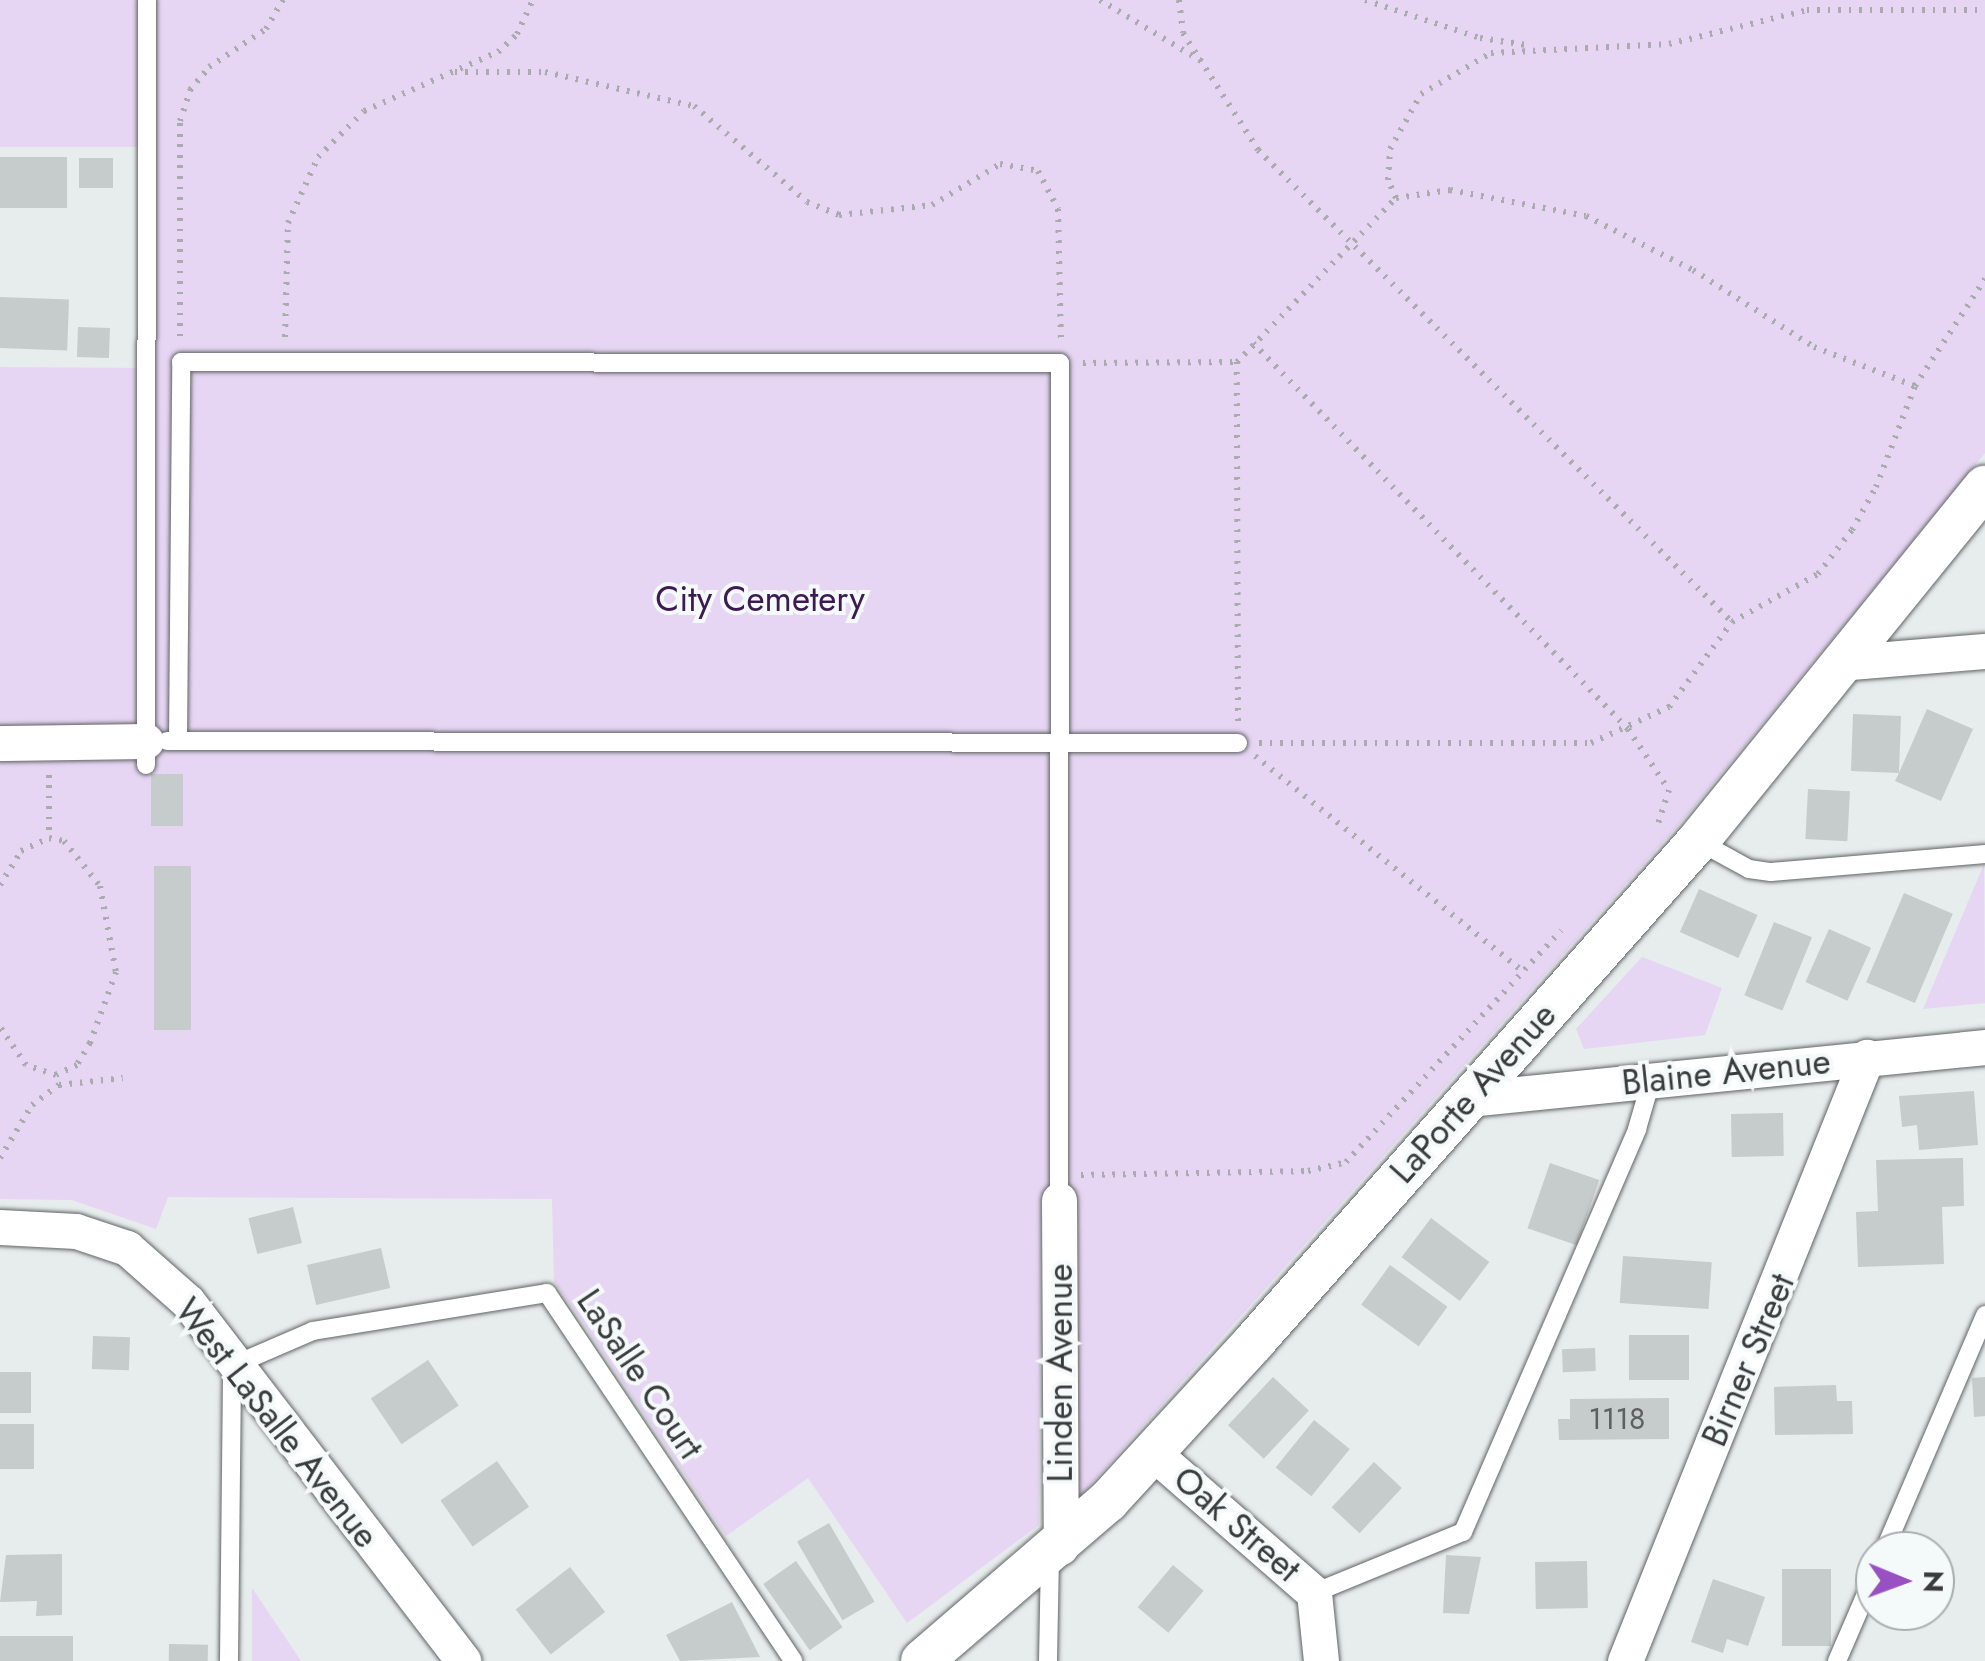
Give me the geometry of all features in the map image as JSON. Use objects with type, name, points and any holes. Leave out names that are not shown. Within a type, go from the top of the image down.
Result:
[{"type":"street","name":"LaPorte Avenue","points":[[922,1661],[1055,1552],[1151,1451],[1698,841],[1850,662],[1985,487]]},
{"type":"street","points":[[1850,662],[1985,651]]},
{"type":"street","points":[[0,742],[157,749]]},
{"type":"street","name":"Blaine Avenue","points":[[1468,1098],[1985,1047]]},
{"type":"street","name":"Birner Street","points":[[1625,1661],[1867,1057]]},
{"type":"street","name":"Linden Avenue","points":[[1055,1552],[1060,1187]]},
{"type":"street","name":"West LaSalle Avenue","points":[[0,1227],[76,1231],[127,1248],[188,1302],[232,1366],[462,1661]]},
{"type":"street","name":"Oak Street","points":[[1151,1451],[1314,1593],[1321,1661]]},
{"type":"lane","points":[[147,0],[157,749]]},
{"type":"lane","points":[[157,749],[181,362],[1060,363],[1064,742],[1060,1187]]},
{"type":"lane","points":[[157,749],[1238,743]]},
{"type":"lane","points":[[1698,841],[1749,868],[1772,872],[1985,854]]},
{"type":"lane","points":[[1314,1593],[1462,1532],[1637,1130],[1651,1081]]},
{"type":"lane","name":"LaSalle Court","points":[[232,1366],[313,1331],[547,1294],[794,1661]]},
{"type":"lane","points":[[1893,1531],[1985,1315]]},
{"type":"lane","points":[[229,1661],[232,1366]]},
{"type":"lane","points":[[1048,1661],[1055,1552]]},
{"type":"lane","points":[[1837,1661],[1855,1619]]},
{"type":"path","points":[[181,362],[180,121],[190,90],[210,67],[244,48],[284,0]]},
{"type":"path","points":[[285,362],[288,222],[318,157],[364,111],[498,52],[518,34],[533,0]]},
{"type":"path","points":[[1100,0],[1206,64]]},
{"type":"path","points":[[1179,0],[1183,32],[1258,150],[1732,622]]},
{"type":"path","points":[[1365,0],[1480,38],[1534,46]]},
{"type":"path","points":[[1396,198],[1388,180],[1390,149],[1422,94],[1491,52],[1534,46],[1669,44],[1806,10],[1985,10]]},
{"type":"path","points":[[455,72],[544,72],[601,80],[694,106],[807,202],[839,214],[932,205],[1000,164],[1038,172],[1052,188],[1062,242],[1060,363],[1237,362]]},
{"type":"path","points":[[1238,743],[1237,362],[1348,243],[1396,198],[1450,190],[1586,216],[1693,270],[1814,347],[1915,386]]},
{"type":"path","points":[[1238,743],[1591,744],[1669,707],[1732,622],[1818,574],[1876,487],[1915,386],[1985,280]]},
{"type":"path","points":[[1253,343],[1628,729],[1660,767],[1669,790],[1655,829]]},
{"type":"path","points":[[1238,743],[1524,972]]},
{"type":"path","points":[[49,774],[49,838]]},
{"type":"path","points":[[0,885],[21,851],[49,838]]},
{"type":"path","points":[[0,1027],[26,1064],[56,1075],[77,1064],[107,1010],[116,949],[100,886],[80,854],[49,838]]},
{"type":"path","points":[[1060,1187],[1308,1171],[1346,1162],[1576,915]]},
{"type":"path","points":[[56,1075],[59,1084]]},
{"type":"path","points":[[0,1158],[32,1105],[59,1084],[123,1078]]},
{"type":"green space","points":[[0,0],[140,0],[140,147],[0,147]]},
{"type":"green space","name":"City Cemetery","points":[[156,0],[1985,0],[1985,453],[1689,813],[1077,1500],[1078,1199],[1041,1199],[1039,1525],[907,1623],[808,1478],[726,1536],[554,1281],[552,1199],[168,1197],[156,1229],[72,1200],[0,1199],[0,367],[139,368],[153,619]]},
{"type":"green space","points":[[1984,864],[1985,1003],[1923,1009]]},
{"type":"green space","points":[[1642,957],[1722,988],[1705,1035],[1584,1049],[1576,1029]]},
{"type":"green space","points":[[252,1588],[301,1661],[252,1661]]},
{"type":"building","points":[[0,157],[67,157],[67,208],[0,208]]},
{"type":"building","points":[[79,158],[113,158],[113,188],[79,188]]},
{"type":"building","points":[[0,297],[69,299],[67,350],[0,348]]},
{"type":"building","points":[[78,327],[110,328],[109,358],[77,357]]},
{"type":"building","points":[[1927,709],[1973,729],[1941,801],[1895,781]]},
{"type":"building","points":[[1853,714],[1901,716],[1899,773],[1851,771]]},
{"type":"building","points":[[151,774],[183,774],[183,826],[151,826]]},
{"type":"building","points":[[1808,789],[1850,791],[1847,841],[1805,839]]},
{"type":"building","points":[[154,866],[191,866],[191,1030],[154,1030]]},
{"type":"building","points":[[1699,889],[1757,915],[1738,958],[1680,932]]},
{"type":"building","points":[[1904,893],[1953,914],[1915,1003],[1866,982]]},
{"type":"building","points":[[1774,922],[1812,937],[1782,1011],[1744,995]]},
{"type":"building","points":[[1829,929],[1871,948],[1847,1001],[1805,982]]},
{"type":"building","points":[[1974,1091],[1978,1145],[1919,1150],[1917,1125],[1902,1127],[1899,1096]]},
{"type":"building","points":[[1783,1113],[1784,1156],[1732,1157],[1731,1114]]},
{"type":"building","points":[[1963,1158],[1964,1206],[1942,1207],[1944,1264],[1858,1267],[1856,1212],[1878,1211],[1876,1160]]},
{"type":"building","points":[[1550,1163],[1599,1180],[1577,1245],[1528,1228]]},
{"type":"building","points":[[293,1207],[302,1243],[257,1254],[248,1218]]},
{"type":"building","points":[[1431,1218],[1489,1262],[1460,1301],[1402,1257]]},
{"type":"building","points":[[381,1248],[390,1288],[316,1305],[307,1265]]},
{"type":"building","points":[[1623,1256],[1712,1262],[1709,1309],[1620,1303]]},
{"type":"building","points":[[1390,1265],[1447,1307],[1419,1346],[1361,1305]]},
{"type":"building","points":[[1629,1335],[1689,1335],[1689,1380],[1629,1380]]},
{"type":"building","points":[[93,1336],[130,1337],[129,1370],[92,1369]]},
{"type":"building","points":[[1595,1348],[1596,1371],[1563,1372],[1562,1349]]},
{"type":"building","points":[[428,1360],[459,1406],[402,1444],[371,1399]]},
{"type":"building","points":[[0,1372],[31,1372],[31,1413],[0,1413]]},
{"type":"building","points":[[1273,1377],[1309,1410],[1264,1459],[1228,1425]]},
{"type":"building","points":[[1985,1377],[1985,1416],[1974,1417],[1972,1378]]},
{"type":"building","points":[[1836,1385],[1837,1401],[1852,1401],[1853,1434],[1775,1435],[1774,1387]]},
{"type":"building","points":[[1669,1398],[1669,1439],[1559,1440],[1558,1419],[1570,1419],[1570,1399]]},
{"type":"building","points":[[1314,1420],[1350,1449],[1311,1496],[1276,1467]]},
{"type":"building","points":[[0,1424],[34,1424],[34,1469],[0,1469]]},
{"type":"building","points":[[497,1461],[529,1507],[473,1546],[440,1501]]},
{"type":"building","points":[[1374,1462],[1402,1488],[1360,1533],[1332,1507]]},
{"type":"building","points":[[829,1523],[874,1602],[842,1620],[797,1542]]},
{"type":"building","points":[[62,1554],[62,1615],[36,1616],[37,1601],[0,1602],[6,1555]]},
{"type":"building","points":[[1446,1555],[1481,1557],[1469,1614],[1443,1613]]},
{"type":"building","points":[[796,1561],[842,1627],[810,1650],[763,1584]]},
{"type":"building","points":[[1587,1561],[1588,1608],[1536,1609],[1535,1562]]},
{"type":"building","points":[[1173,1565],[1204,1591],[1168,1633],[1138,1607]]},
{"type":"building","points":[[570,1567],[605,1612],[551,1654],[516,1609]]},
{"type":"building","points":[[1782,1569],[1831,1569],[1831,1646],[1782,1646]]},
{"type":"building","points":[[1713,1579],[1765,1597],[1748,1646],[1727,1639],[1723,1653],[1691,1642]]},
{"type":"building","points":[[732,1602],[760,1657],[680,1661],[666,1635]]},
{"type":"building","points":[[0,1636],[73,1636],[73,1661],[0,1661]]},
{"type":"building","points":[[169,1644],[208,1645],[208,1661],[169,1661]]}]
